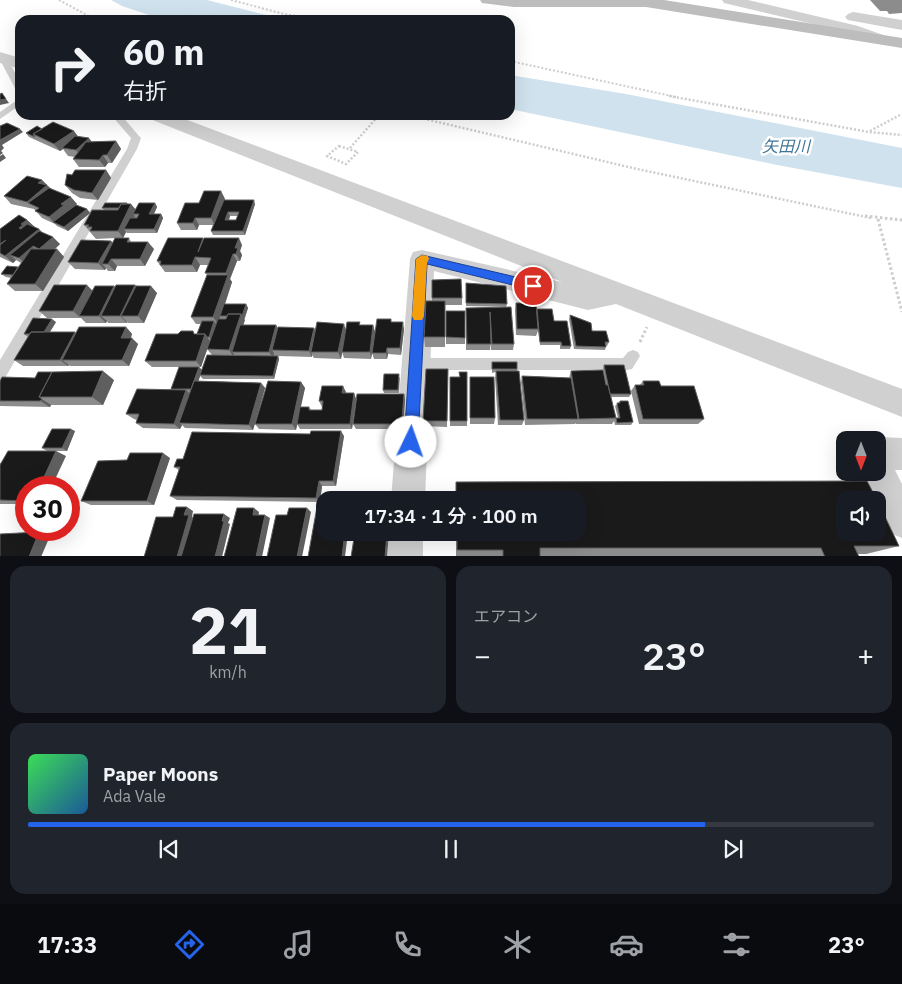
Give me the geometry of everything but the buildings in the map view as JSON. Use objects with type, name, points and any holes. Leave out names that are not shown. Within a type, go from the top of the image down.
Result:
[{"type":"street","points":[[488,0],[514,2],[646,2],[902,43]]},
{"type":"street","points":[[729,0],[852,29],[880,39]]},
{"type":"street","points":[[767,0],[792,4],[814,11],[902,25]]},
{"type":"street","points":[[1,57],[15,62]]},
{"type":"street","points":[[171,120],[620,292],[902,403]]},
{"type":"street","points":[[408,491],[422,259],[588,299],[620,292]]},
{"type":"street","points":[[886,453],[902,454]]},
{"type":"street","points":[[883,481],[902,521]]},
{"type":"street","points":[[405,556],[406,541]]},
{"type":"lane","points":[[1,57],[15,81]]},
{"type":"lane","points":[[0,116],[15,107]]},
{"type":"lane","points":[[0,373],[132,149],[136,138],[120,120]]},
{"type":"lane","points":[[415,364],[627,364],[633,356]]},
{"type":"path","points":[[59,0],[87,15]]},
{"type":"path","points":[[231,0],[290,15]]},
{"type":"path","points":[[515,62],[665,95],[869,132],[902,134]]},
{"type":"path","points":[[869,132],[900,115]]},
{"type":"path","points":[[350,148],[375,120]]},
{"type":"path","points":[[429,120],[637,169],[878,219],[902,220]]},
{"type":"path","points":[[339,146],[350,148],[358,152],[346,164],[327,156],[339,146]]},
{"type":"path","points":[[334,163],[337,160]]},
{"type":"path","points":[[878,219],[902,312]]},
{"type":"path","points":[[633,356],[657,307]]},
{"type":"water","points":[[111,0],[175,0],[242,15],[149,15],[122,6]]},
{"type":"water","name":"矢田川","points":[[515,76],[626,94],[902,148],[902,188],[777,165],[515,110]]},
{"type":"waterway","name":"矢田川","points":[[180,0],[238,15]]},
{"type":"slow traffic","points":[[418,316],[422,259],[424,259]]},
{"type":"route","points":[[411,442],[422,259],[533,286]]}]
